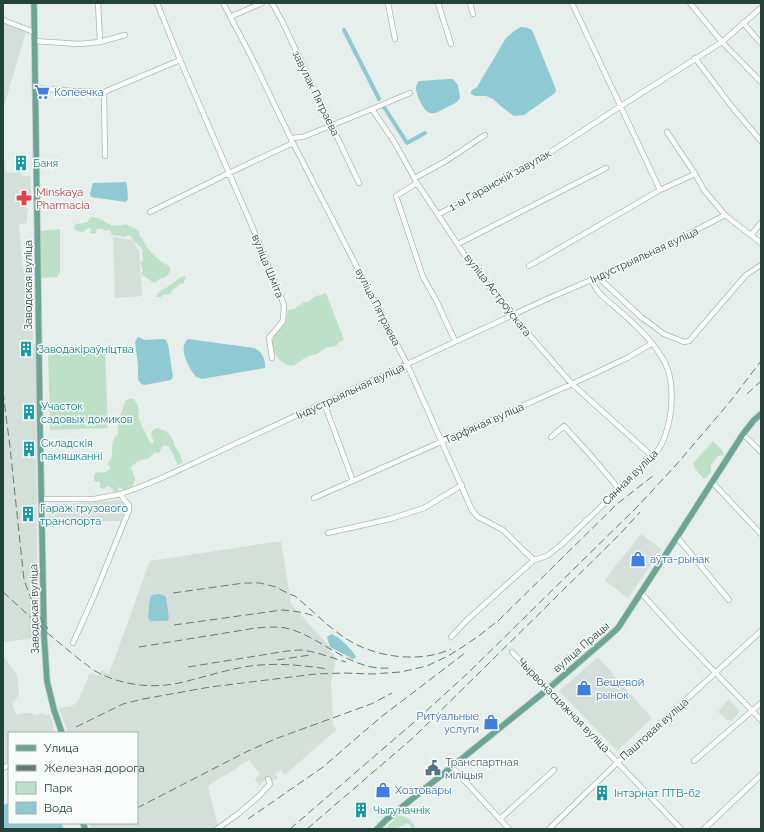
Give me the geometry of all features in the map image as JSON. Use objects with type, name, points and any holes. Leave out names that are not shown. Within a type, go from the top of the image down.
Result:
[{"type":"main road","name":"Заводская вуліца","points":[[34,3],[44,635],[47,681],[54,710],[62,732]]},
{"type":"main road","name":"вуліца Працы","points":[[377,829],[386,820],[548,689],[618,628],[642,593],[743,434],[761,414]]},
{"type":"street","points":[[98,3],[100,42]]},
{"type":"street","name":"вуліца Шміта","points":[[157,3],[284,305],[284,321],[269,338],[272,358]]},
{"type":"street","name":"вуліца Пятраева","points":[[223,3],[251,56],[293,144],[407,364],[472,510],[478,517],[503,530],[534,560]]},
{"type":"street","points":[[230,17],[262,3]]},
{"type":"street","name":"завулак Пятраева","points":[[272,3],[359,183]]},
{"type":"street","points":[[388,3],[395,39]]},
{"type":"street","points":[[438,3],[451,44]]},
{"type":"street","points":[[470,3],[473,14]]},
{"type":"street","points":[[572,3],[660,190]]},
{"type":"street","points":[[690,3],[722,42],[761,82]]},
{"type":"street","name":"1-ы Гаранскій завулак","points":[[439,214],[532,164],[722,42],[761,8]]},
{"type":"street","points":[[3,20],[34,32]]},
{"type":"street","points":[[743,23],[761,43]]},
{"type":"street","points":[[34,41],[80,44],[100,42],[125,35]]},
{"type":"street","points":[[696,58],[733,108],[761,141]]},
{"type":"street","points":[[35,88],[104,92],[180,60]]},
{"type":"street","points":[[104,92],[105,156]]},
{"type":"street","points":[[291,138],[303,137],[410,93]]},
{"type":"street","name":"вуліца Астроўскага","points":[[372,109],[395,144],[416,181],[458,244],[480,275],[512,315],[572,384],[652,457]]},
{"type":"street","points":[[667,132],[704,190],[725,215],[761,243]]},
{"type":"street","points":[[455,342],[436,300],[423,277],[396,196],[486,135]]},
{"type":"street","points":[[150,212],[293,144]]},
{"type":"street","points":[[458,244],[606,168]]},
{"type":"street","points":[[529,266],[660,190],[694,174]]},
{"type":"street","name":"Індустрыяльная вуліца","points":[[41,498],[94,499],[121,494],[140,488],[547,298],[626,265],[725,215]]},
{"type":"street","points":[[751,235],[761,223]]},
{"type":"street","points":[[598,277],[641,316],[664,334],[687,342],[746,275],[761,265]]},
{"type":"street","name":"Сянная вуліца","points":[[451,637],[467,620],[534,560],[547,556],[561,546],[657,452],[668,428],[672,395],[668,369],[660,354],[640,330],[597,291],[591,280]]},
{"type":"street","name":"Тарфяная вуліца","points":[[314,498],[572,384],[627,358],[652,344]]},
{"type":"street","points":[[324,403],[353,481]]},
{"type":"street","points":[[551,437],[564,426],[619,489]]},
{"type":"street","points":[[743,434],[761,452]]},
{"type":"street","points":[[712,482],[761,534]]},
{"type":"street","points":[[328,533],[390,519],[424,508],[462,485]]},
{"type":"street","points":[[73,643],[129,510],[129,505],[121,494]]},
{"type":"street","points":[[677,538],[729,600]]},
{"type":"street","points":[[642,593],[682,638],[761,720]]},
{"type":"street","name":"Паштовая вуліца","points":[[549,829],[618,762],[761,631]]},
{"type":"street","name":"Чырвонасцяжная вуліца","points":[[512,652],[681,829]]},
{"type":"street","points":[[694,761],[761,703]]},
{"type":"street","points":[[452,767],[509,829]]},
{"type":"street","points":[[500,819],[554,770]]},
{"type":"street","points":[[704,829],[761,775]]},
{"type":"street","points":[[217,829],[259,796],[270,784],[268,778]]},
{"type":"shaded area","points":[[3,23],[26,32],[4,106],[3,106]]},
{"type":"shaded area","points":[[3,157],[6,173],[21,172],[21,176],[30,176],[31,196],[27,196],[27,223],[19,224],[23,271],[33,270],[33,344],[36,344],[38,611],[35,614],[40,619],[35,625],[40,628],[36,632],[36,638],[3,642]]},
{"type":"shaded area","points":[[113,237],[132,240],[139,251],[142,296],[115,298]]},
{"type":"shaded area","points":[[119,500],[124,503],[125,507],[121,521],[47,520],[47,513],[50,505]]},
{"type":"shaded area","name":"аўта-рынак","points":[[641,534],[662,549],[628,598],[605,581]]},
{"type":"shaded area","points":[[281,541],[291,604],[331,648],[330,652],[334,654],[334,657],[336,657],[331,683],[332,724],[336,730],[285,775],[280,770],[275,774],[278,778],[273,781],[269,777],[259,785],[255,779],[260,774],[249,760],[208,786],[218,826],[213,829],[92,829],[89,824],[138,824],[138,732],[68,732],[59,708],[72,706],[78,701],[90,673],[98,676],[102,670],[109,674],[150,561]]},
{"type":"shaded area","points":[[3,655],[17,675],[19,695],[12,703],[16,715],[32,713],[34,716],[44,713],[45,716],[50,714],[55,732],[8,732],[8,762],[3,764]]},
{"type":"shaded area","points":[[598,657],[652,718],[617,751],[559,691]]},
{"type":"shaded area","points":[[729,699],[740,711],[732,721],[726,719],[718,712]]},
{"type":"green space","points":[[91,217],[114,225],[126,224],[139,231],[140,237],[152,254],[170,267],[170,272],[166,277],[159,279],[154,283],[141,274],[143,270],[140,262],[143,261],[143,250],[129,235],[125,237],[113,235],[111,234],[111,231],[105,231],[102,228],[97,228],[96,233],[92,234],[90,233],[91,229],[88,228],[83,232],[77,231],[74,228],[76,223],[79,224],[87,222]]},
{"type":"green space","points":[[60,229],[60,273],[57,277],[38,278],[38,231]]},
{"type":"green space","points":[[184,276],[186,278],[184,283],[179,284],[170,294],[157,297],[159,292]]},
{"type":"green space","points":[[326,293],[344,340],[333,347],[326,348],[317,354],[308,356],[293,366],[285,364],[276,356],[272,343],[275,334],[285,321],[288,310],[294,309],[304,302],[308,302],[314,297]]},
{"type":"green space","points":[[105,347],[108,428],[50,430],[48,348]]},
{"type":"green space","points":[[132,398],[137,403],[139,419],[150,443],[154,442],[151,435],[152,431],[156,428],[166,431],[174,442],[183,462],[178,466],[170,448],[165,445],[159,453],[155,452],[149,458],[138,461],[131,467],[135,480],[131,488],[125,491],[119,487],[119,491],[113,493],[113,490],[109,486],[103,489],[100,487],[100,482],[94,481],[94,475],[95,473],[99,472],[107,472],[110,468],[108,462],[112,455],[115,436],[118,434],[120,417],[126,400]]},
{"type":"green space","points":[[713,441],[722,450],[724,455],[718,456],[711,465],[711,473],[704,479],[696,470],[693,463]]},
{"type":"green space","points":[[401,815],[408,818],[413,823],[415,827],[413,829],[406,823],[404,826],[395,829],[383,829],[387,828],[397,816]]},
{"type":"water","points":[[521,27],[532,30],[556,90],[555,93],[524,115],[514,116],[493,99],[486,96],[475,96],[471,94],[471,92],[477,87],[506,38]]},
{"type":"water","points":[[453,79],[458,85],[460,98],[454,104],[437,113],[428,112],[418,98],[416,87],[419,81]]},
{"type":"water","points":[[126,182],[128,199],[126,202],[91,197],[90,194],[93,183]]},
{"type":"water","points":[[138,337],[145,340],[166,340],[168,344],[173,377],[171,380],[144,385],[140,383],[138,379],[135,342]]},
{"type":"water","points":[[188,339],[257,349],[263,356],[265,368],[202,379],[196,377],[185,358],[184,347]]},
{"type":"water","points":[[159,594],[166,597],[169,618],[167,621],[150,621],[148,617],[150,598],[152,595]]},
{"type":"water","points":[[331,634],[352,650],[356,657],[353,659],[330,647],[327,637]]},
{"type":"water","points":[[8,803],[8,824],[62,824],[64,829],[3,829],[3,805]]},
{"type":"waterway","points":[[344,30],[379,99]]},
{"type":"waterway","points":[[384,107],[407,143],[425,133]]},
{"type":"railway","points":[[290,829],[413,723],[468,673],[638,506],[676,465],[729,403],[761,361]]},
{"type":"railway","points":[[747,394],[761,381]]},
{"type":"railway","points":[[3,392],[24,580],[36,611],[48,629]]},
{"type":"railway","points":[[76,727],[123,704],[210,687],[316,674],[372,674],[401,672],[427,666],[464,646],[499,620],[617,504],[654,475]]},
{"type":"railway","points":[[307,829],[414,737],[620,534],[640,512]]},
{"type":"railway","points":[[173,593],[244,583],[260,583],[276,587],[295,596],[338,633],[356,645],[369,650],[382,654],[411,657],[438,654],[451,649]]},
{"type":"railway","points":[[3,592],[45,631],[80,660],[95,671],[125,683],[147,686],[168,685],[254,665],[296,665],[328,669]]},
{"type":"railway","points":[[174,625],[282,610],[295,611],[316,617]]},
{"type":"railway","points":[[139,647],[256,628],[282,627],[302,634],[362,665],[375,668],[389,668]]},
{"type":"railway","points":[[188,667],[298,650],[318,653],[346,662]]},
{"type":"railway","points":[[248,819],[323,767],[381,717],[465,653]]},
{"type":"railway","points":[[277,660],[310,655]]},
{"type":"railway","points":[[138,807],[246,752],[275,739],[371,704],[392,693]]},
{"type":"place","name":"Копеечка","points":[[42,92]]},
{"type":"place","name":"Баня","points":[[21,163]]},
{"type":"place","name":"Minskaya Pharmacia","points":[[24,198]]},
{"type":"place","name":"Заводакіраўніцтва","points":[[26,349]]},
{"type":"place","name":"Участок садовых домиков","points":[[29,412]]},
{"type":"place","name":"Складскія памяшканні","points":[[29,449]]},
{"type":"place","name":"Гараж грузового транспорта","points":[[28,514]]},
{"type":"place","name":"аўта-рынак","points":[[638,559]]},
{"type":"place","name":"Вещевой рынок","points":[[584,688]]},
{"type":"place","name":"Ритуальные услуги","points":[[491,722]]},
{"type":"place","name":"Транспартная міліцыя","points":[[433,768]]},
{"type":"place","name":"Хозтовары","points":[[383,790]]},
{"type":"place","name":"Інтэрнат ПТВ-62","points":[[602,793]]},
{"type":"place","name":"Чыгуначнік","points":[[361,810]]}]
